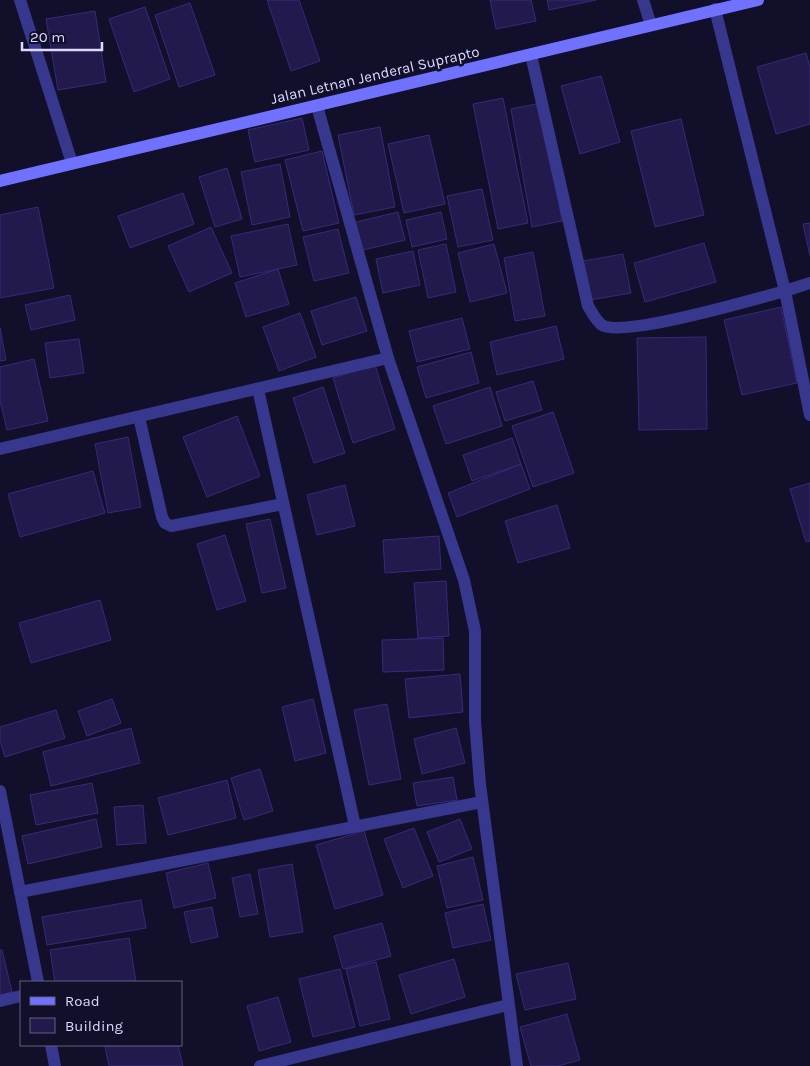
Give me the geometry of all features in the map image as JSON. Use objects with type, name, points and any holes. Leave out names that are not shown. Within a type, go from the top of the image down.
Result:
[{"type":"main road","name":"Jalan Letnan Jenderal Suprapto","points":[[0,181],[758,0]]},
{"type":"street","points":[[20,0],[72,163]]},
{"type":"street","points":[[643,0],[651,25]]},
{"type":"street","points":[[715,9],[785,291],[810,415]]},
{"type":"street","points":[[532,55],[588,306],[602,325],[618,329],[633,327],[697,314],[810,283]]},
{"type":"street","points":[[317,106],[388,358],[464,580],[475,630],[475,721],[482,802],[517,1066]]},
{"type":"street","points":[[0,449],[388,358]]},
{"type":"street","points":[[258,388],[355,826]]},
{"type":"street","points":[[139,417],[162,517],[168,525],[283,504]]},
{"type":"street","points":[[0,791],[5,839],[20,892],[38,981]]},
{"type":"street","points":[[20,892],[482,802]]},
{"type":"street","points":[[0,1001],[20,996]]},
{"type":"street","points":[[260,1066],[508,1004]]},
{"type":"street","points":[[51,1046],[55,1066]]},
{"type":"building","points":[[267,0],[299,0],[320,61],[291,71]]},
{"type":"building","points":[[490,0],[531,0],[536,21],[496,29]]},
{"type":"building","points":[[547,0],[596,0],[549,10]]},
{"type":"building","points":[[190,3],[215,75],[179,87],[155,15]]},
{"type":"building","points":[[145,7],[170,79],[134,92],[109,19]]},
{"type":"building","points":[[95,11],[106,82],[58,90],[46,19]]},
{"type":"building","points":[[806,53],[810,67],[810,124],[776,134],[757,67]]},
{"type":"building","points":[[601,76],[620,142],[580,154],[561,86]]},
{"type":"building","points":[[503,98],[528,223],[498,229],[473,104]]},
{"type":"building","points":[[541,103],[562,221],[532,227],[511,109]]},
{"type":"building","points":[[302,118],[309,150],[255,162],[248,130]]},
{"type":"building","points":[[681,119],[704,215],[655,227],[631,131]]},
{"type":"building","points":[[380,127],[395,207],[354,215],[338,135]]},
{"type":"building","points":[[429,135],[445,204],[404,213],[388,144]]},
{"type":"building","points":[[322,151],[339,223],[303,231],[285,160]]},
{"type":"building","points":[[280,164],[290,217],[252,225],[241,172]]},
{"type":"building","points":[[227,168],[242,219],[215,227],[199,177]]},
{"type":"building","points":[[482,189],[493,240],[458,247],[447,196]]},
{"type":"building","points":[[183,193],[194,224],[130,248],[118,216]]},
{"type":"building","points":[[38,207],[54,288],[0,298],[0,215]]},
{"type":"building","points":[[398,212],[405,240],[359,251],[352,223]]},
{"type":"building","points":[[441,212],[447,239],[412,247],[406,220]]},
{"type":"building","points":[[810,223],[810,256],[803,224]]},
{"type":"building","points":[[288,224],[297,265],[240,277],[231,236]]},
{"type":"building","points":[[211,227],[232,273],[189,292],[168,246]]},
{"type":"building","points":[[338,229],[349,273],[314,281],[303,237]]},
{"type":"building","points":[[704,243],[716,282],[645,302],[634,263]]},
{"type":"building","points":[[446,244],[456,292],[428,298],[418,250]]},
{"type":"building","points":[[494,244],[507,293],[470,302],[458,253]]},
{"type":"building","points":[[413,251],[420,285],[383,293],[376,259]]},
{"type":"building","points":[[533,252],[545,316],[515,321],[504,258]]},
{"type":"building","points":[[623,254],[631,293],[590,300],[583,261]]},
{"type":"building","points":[[278,269],[289,304],[246,317],[235,283]]},
{"type":"building","points":[[70,295],[75,320],[31,330],[25,305]]},
{"type":"building","points":[[356,297],[367,331],[322,345],[311,311]]},
{"type":"building","points":[[781,307],[797,383],[742,395],[724,320]]},
{"type":"building","points":[[300,313],[316,357],[279,371],[263,327]]},
{"type":"building","points":[[462,318],[470,349],[417,362],[409,331]]},
{"type":"building","points":[[556,326],[564,359],[497,375],[490,342]]},
{"type":"building","points":[[0,328],[6,360],[0,361]]},
{"type":"building","points":[[706,337],[707,429],[639,430],[637,338]]},
{"type":"building","points":[[79,339],[84,373],[50,378],[45,343]]},
{"type":"building","points":[[471,352],[479,383],[426,398],[417,367]]},
{"type":"building","points":[[34,359],[48,421],[7,430],[0,401],[0,367]]},
{"type":"building","points":[[375,365],[395,429],[353,443],[333,378]]},
{"type":"building","points":[[533,381],[542,410],[505,421],[496,392]]},
{"type":"building","points":[[323,387],[345,453],[314,463],[293,398]]},
{"type":"building","points":[[490,387],[502,426],[446,444],[433,406]]},
{"type":"building","points":[[553,412],[574,473],[533,487],[512,426]]},
{"type":"building","points":[[237,416],[260,476],[207,497],[183,437]]},
{"type":"building","points":[[128,437],[141,507],[108,513],[95,444]]},
{"type":"building","points":[[512,438],[521,464],[472,481],[463,455]]},
{"type":"building","points":[[521,464],[530,489],[457,517],[448,493]]},
{"type":"building","points":[[93,471],[105,513],[20,537],[8,494]]},
{"type":"building","points":[[810,483],[810,541],[806,542],[790,489]]},
{"type":"building","points":[[345,485],[355,526],[317,535],[307,495]]},
{"type":"building","points":[[557,505],[570,548],[518,563],[505,521]]},
{"type":"building","points":[[270,519],[286,588],[262,593],[246,524]]},
{"type":"building","points":[[225,535],[246,601],[217,610],[197,544]]},
{"type":"building","points":[[439,536],[441,569],[385,573],[383,540]]},
{"type":"building","points":[[446,581],[449,636],[418,638],[414,583]]},
{"type":"building","points":[[100,600],[111,640],[31,663],[19,623]]},
{"type":"building","points":[[443,638],[444,670],[383,672],[382,640]]},
{"type":"building","points":[[460,674],[463,712],[409,718],[405,679]]},
{"type":"building","points":[[112,699],[121,723],[87,736],[78,711]]},
{"type":"building","points":[[313,699],[326,753],[295,761],[282,707]]},
{"type":"building","points":[[387,704],[401,779],[369,785],[354,710]]},
{"type":"building","points":[[56,710],[65,738],[5,757],[0,741],[0,727]]},
{"type":"building","points":[[131,728],[140,763],[51,786],[43,752]]},
{"type":"building","points":[[456,728],[465,763],[422,774],[414,739]]},
{"type":"building","points":[[260,769],[273,811],[244,820],[231,778]]},
{"type":"building","points":[[453,777],[457,800],[417,806],[413,783]]},
{"type":"building","points":[[227,780],[236,818],[168,835],[158,798]]},
{"type":"building","points":[[92,783],[98,813],[36,825],[30,795]]},
{"type":"building","points":[[143,805],[146,843],[117,845],[114,807]]},
{"type":"building","points":[[96,819],[102,847],[28,864],[22,836]]},
{"type":"building","points":[[460,819],[472,849],[439,862],[427,832]]},
{"type":"building","points":[[414,828],[433,876],[403,888],[384,839]]},
{"type":"building","points":[[364,831],[383,895],[335,909],[316,845]]},
{"type":"building","points":[[473,857],[483,900],[447,908],[437,866]]},
{"type":"building","points":[[208,863],[216,898],[174,908],[166,873]]},
{"type":"building","points":[[292,864],[303,932],[270,937],[258,870]]},
{"type":"building","points":[[250,874],[258,914],[240,917],[232,878]]},
{"type":"building","points":[[141,900],[146,928],[47,945],[42,917]]},
{"type":"building","points":[[483,904],[491,940],[453,948],[445,913]]},
{"type":"building","points":[[212,907],[218,937],[191,943],[184,912]]},
{"type":"building","points":[[382,923],[391,956],[343,969],[334,936]]},
{"type":"building","points":[[129,938],[136,981],[55,981],[50,950]]},
{"type":"building","points":[[0,950],[2,950],[12,992],[0,995]]},
{"type":"building","points":[[454,959],[465,997],[411,1014],[399,975]]},
{"type":"building","points":[[376,962],[390,1019],[360,1026],[346,969]]},
{"type":"building","points":[[568,963],[576,999],[525,1010],[516,974]]},
{"type":"building","points":[[340,969],[355,1027],[313,1037],[299,979]]},
{"type":"building","points":[[278,997],[291,1042],[259,1051],[247,1006]]},
{"type":"building","points":[[567,1014],[580,1060],[558,1066],[531,1066],[520,1027]]},
{"type":"building","points":[[178,1046],[183,1066],[109,1066],[105,1047]]}]
